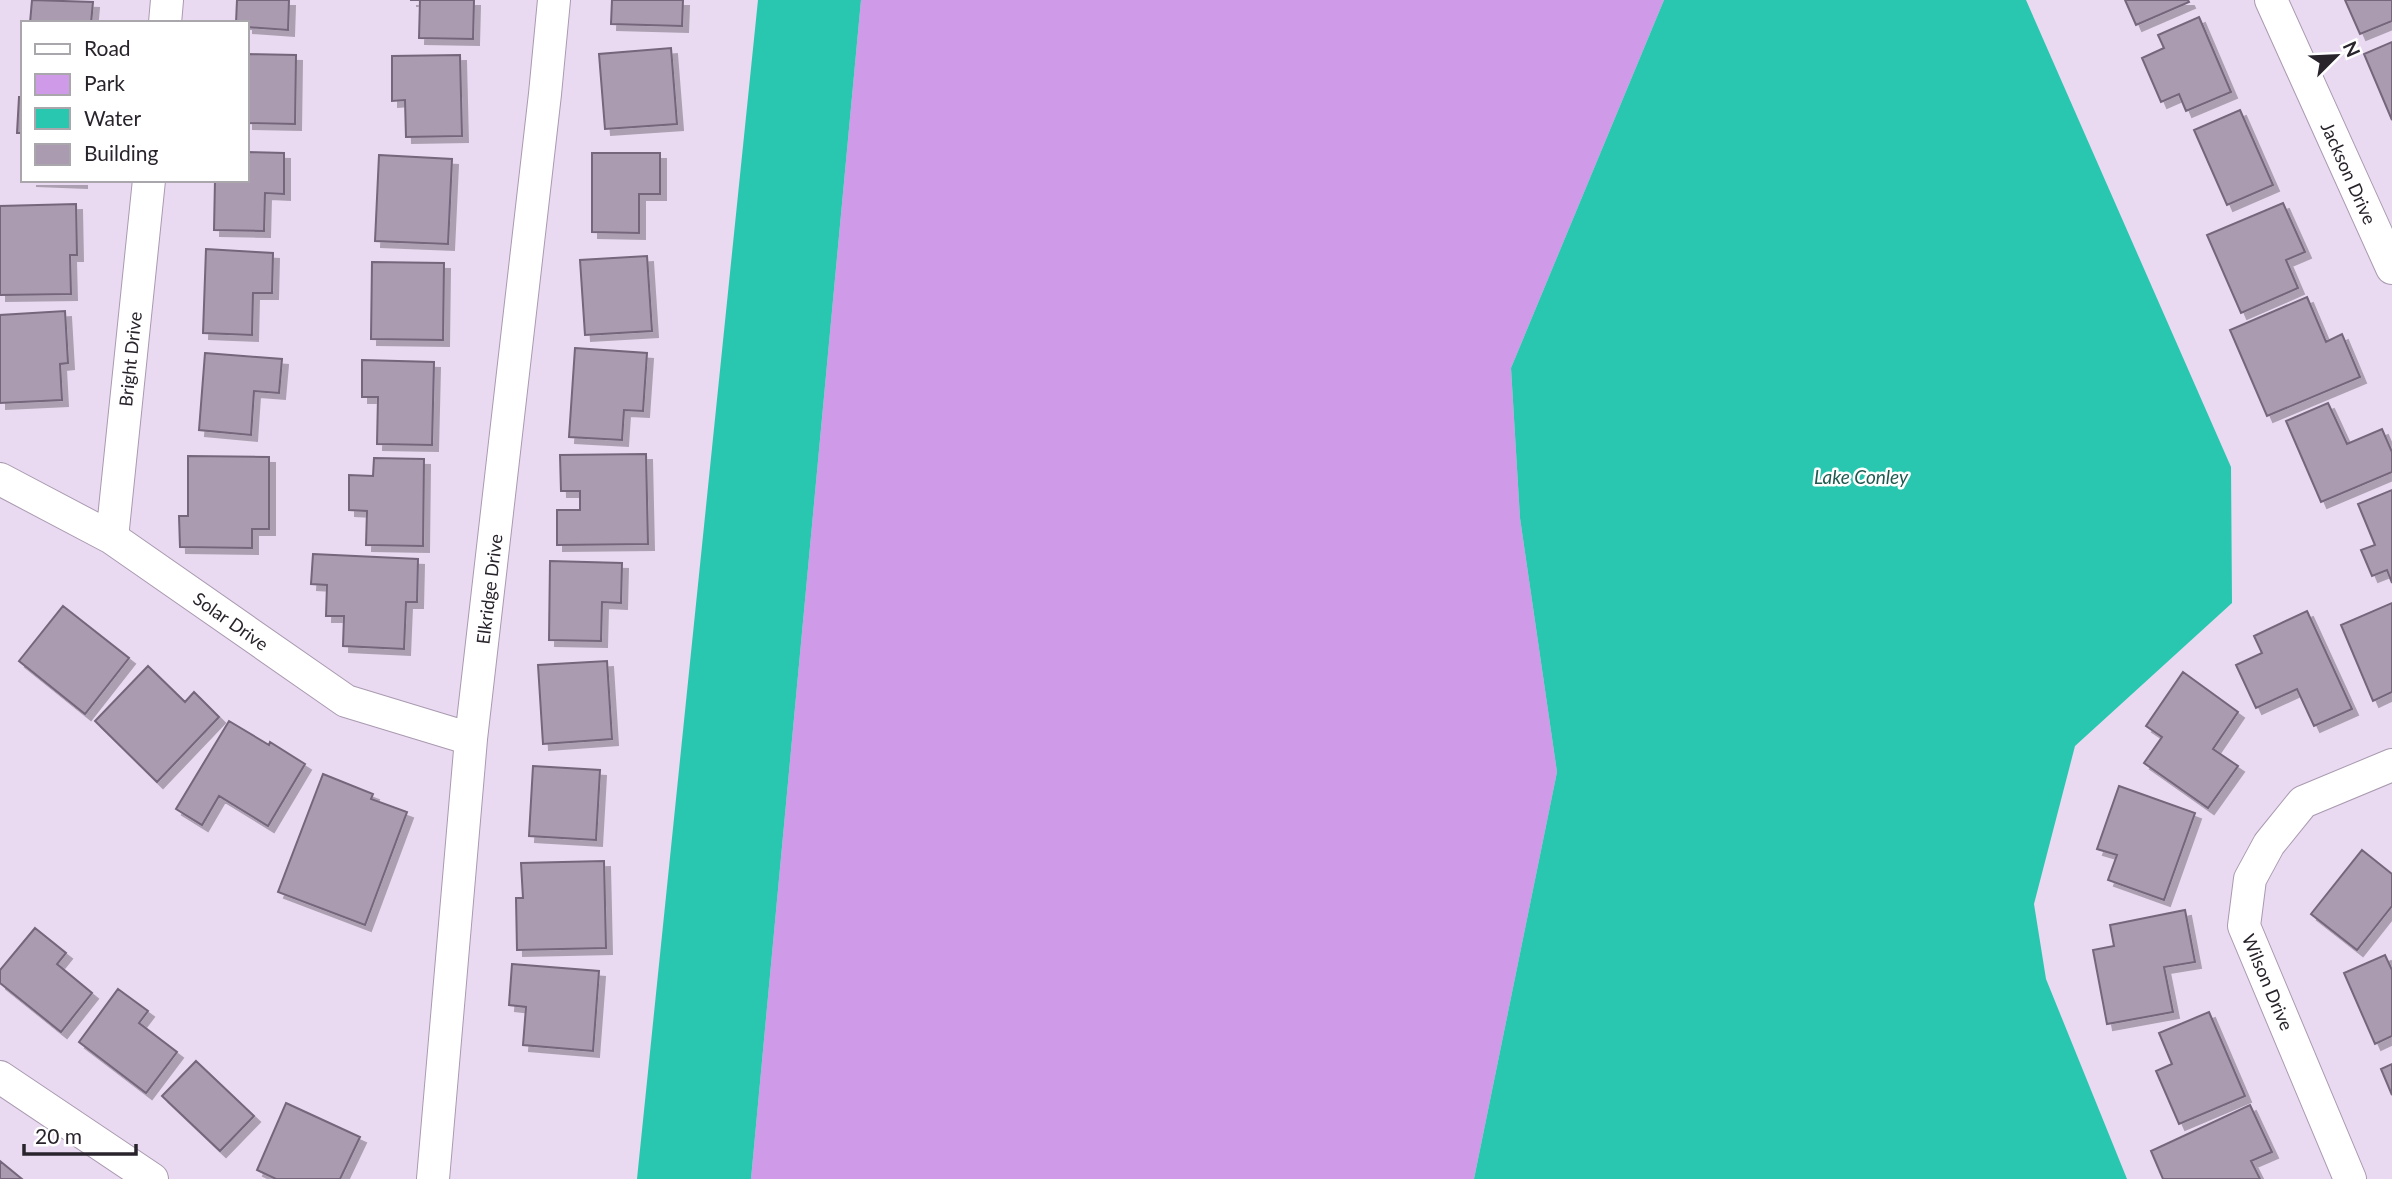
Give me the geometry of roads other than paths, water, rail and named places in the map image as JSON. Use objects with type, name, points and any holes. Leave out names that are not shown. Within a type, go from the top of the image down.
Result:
[{"type":"street","points":[[165,21],[167,0]]},
{"type":"street","name":"Elkridge Drive","points":[[433,1179],[471,738],[554,0]]},
{"type":"street","name":"Jackson Drive","points":[[2272,0],[2392,268]]},
{"type":"street","name":"Bright Drive","points":[[112,537],[149,182]]},
{"type":"street","name":"Solar Drive","points":[[0,479],[112,537],[346,701],[471,738]]},
{"type":"street","name":"Wilson Drive","points":[[2350,1179],[2245,926],[2250,879],[2269,844],[2303,802],[2392,765]]},
{"type":"street","points":[[0,1077],[152,1179]]},
{"type":"water","points":[[758,0],[861,0],[751,1179],[637,1179]]},
{"type":"water","name":"Lake Conley","points":[[1664,0],[2026,0],[2231,467],[2232,603],[2075,746],[2034,904],[2046,979],[2127,1179],[1474,1179],[1557,772],[1520,518],[1511,368]]}]
